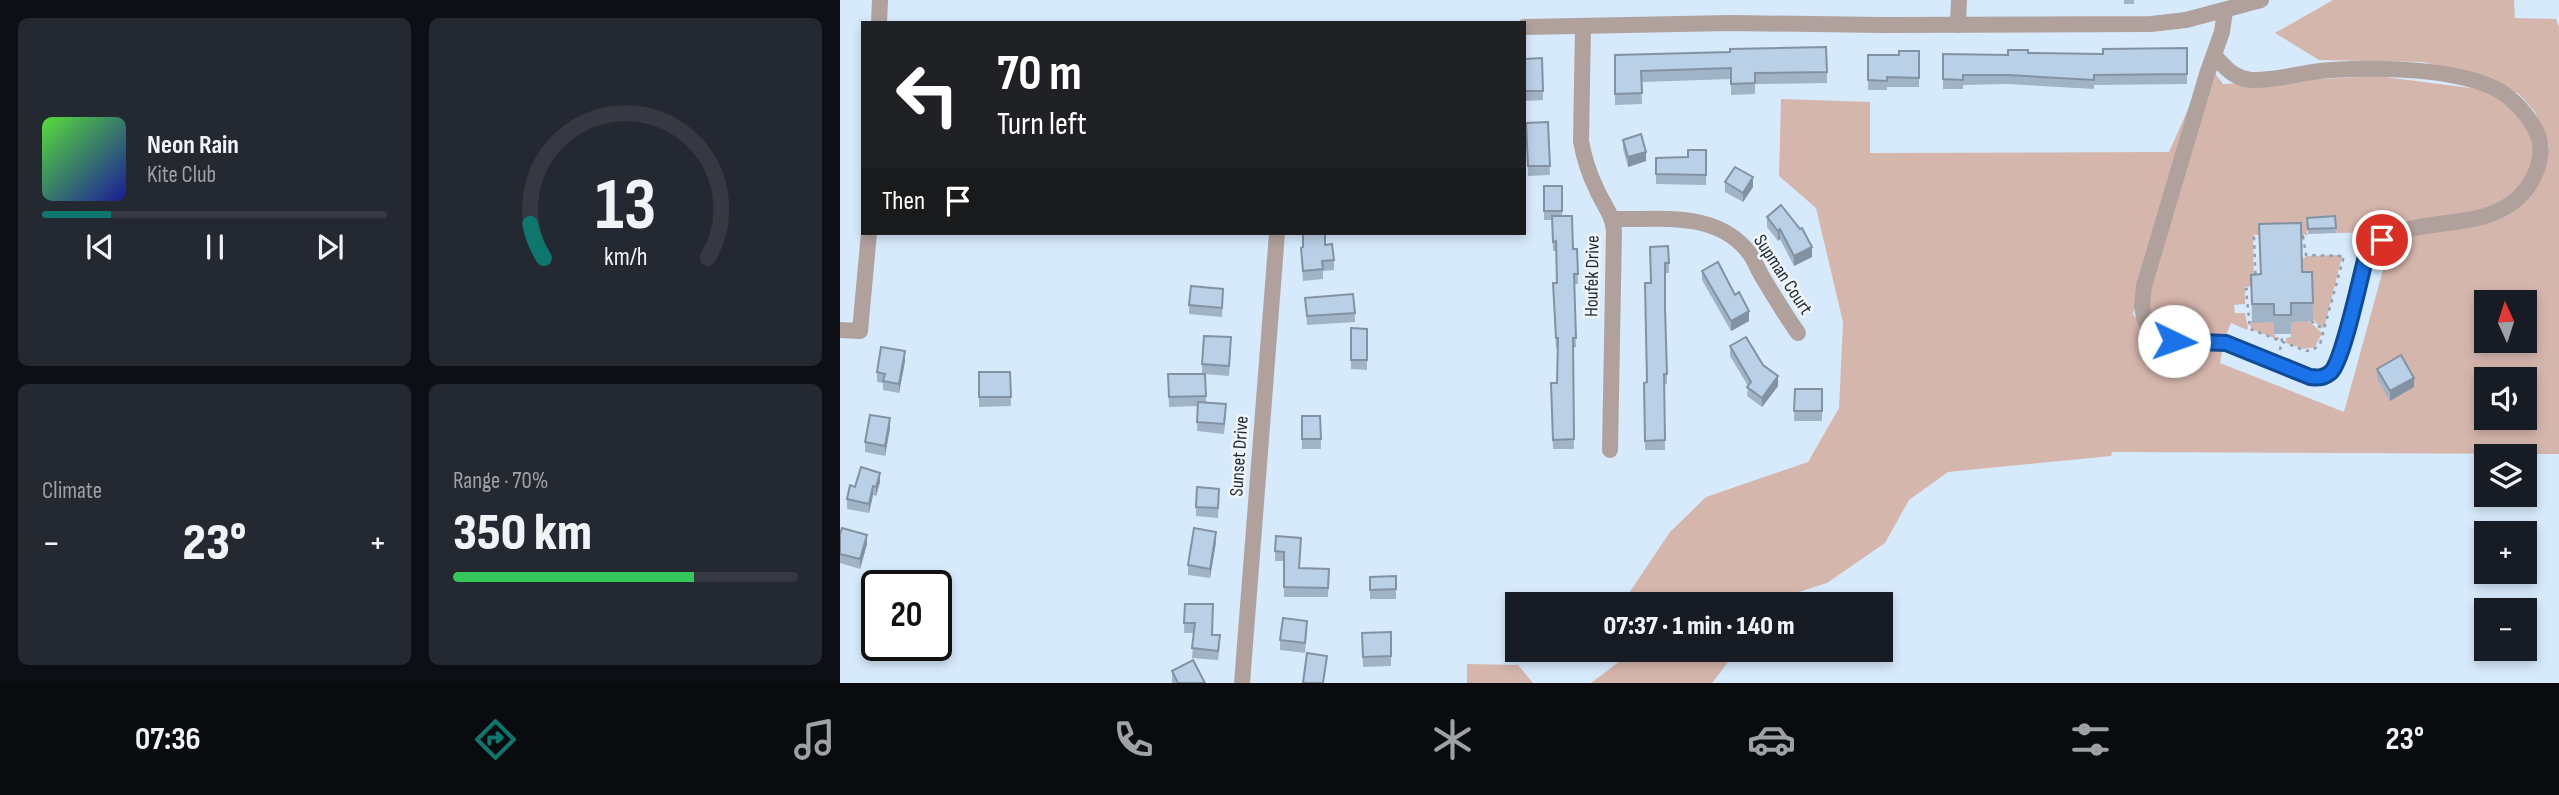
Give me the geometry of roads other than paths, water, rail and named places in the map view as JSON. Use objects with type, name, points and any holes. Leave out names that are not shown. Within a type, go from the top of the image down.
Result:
[{"type":"street","points":[[879,21],[880,0]]},
{"type":"street","points":[[1958,25],[1959,0]]},
{"type":"street","points":[[1526,27],[2151,24],[2186,20],[2261,0]]},
{"type":"street","points":[[2214,55],[2227,71],[2250,80],[2330,70],[2370,69],[2440,74],[2481,83],[2499,90],[2511,99],[2530,121],[2538,135],[2540,146],[2536,172],[2517,200],[2499,211],[2478,218],[2403,231],[2372,246],[2365,257],[2343,344],[2334,368],[2320,378],[2310,377],[2226,343],[2187,343],[2158,336],[2148,327],[2144,318],[2144,286],[2214,55],[2222,33],[2225,11]]},
{"type":"street","name":"Houfek Drive","points":[[1583,26],[1583,150],[1597,190],[1613,219],[1610,450]]},
{"type":"street","name":"Supman Court","points":[[1613,219],[1687,220],[1704,223],[1727,233],[1751,254],[1798,333]]},
{"type":"street","points":[[840,330],[860,331],[869,235]]},
{"type":"street","name":"Sunset Drive","points":[[1242,683],[1277,235]]}]
